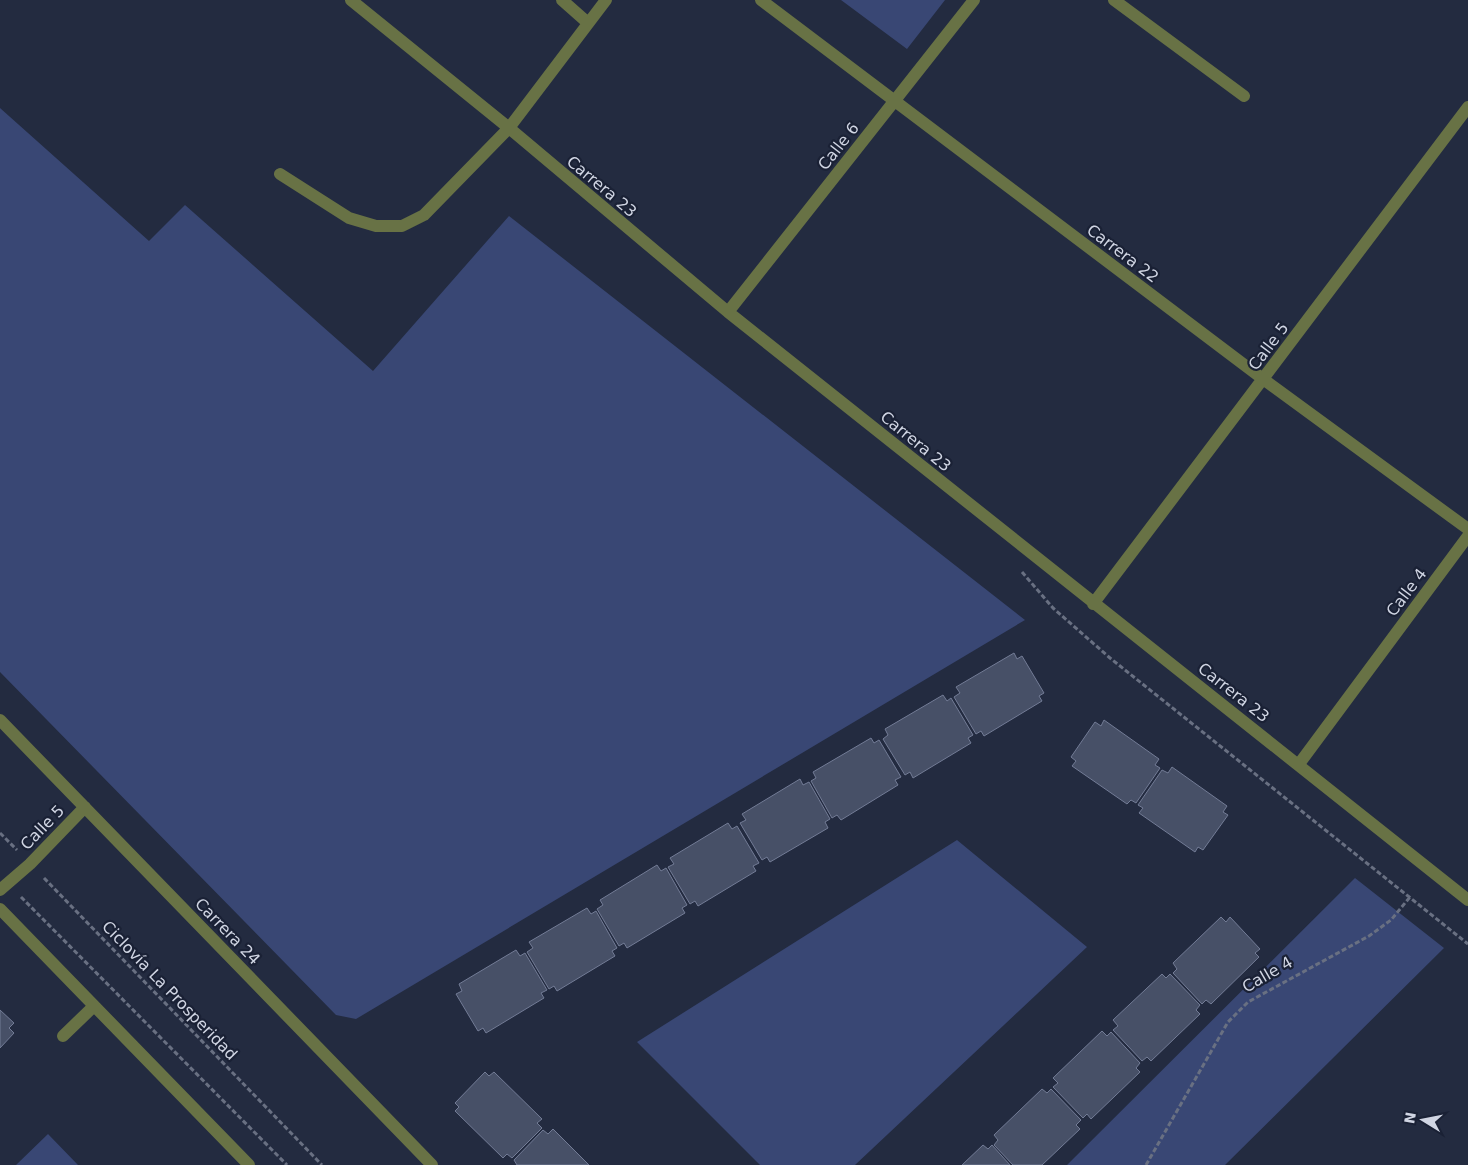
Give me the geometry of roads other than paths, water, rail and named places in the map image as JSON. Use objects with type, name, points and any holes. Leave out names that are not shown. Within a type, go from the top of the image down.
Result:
[{"type":"street","name":"Carrera 23","points":[[351,0],[509,128],[728,312],[1093,604],[1299,764],[1468,900]]},
{"type":"street","points":[[562,0],[588,23]]},
{"type":"street","points":[[280,174],[349,218],[376,226],[402,226],[424,215],[509,128],[606,0]]},
{"type":"street","name":"Carrera 22","points":[[761,0],[896,100],[1263,379],[1468,529]]},
{"type":"street","name":"Calle 6","points":[[728,312],[974,0]]},
{"type":"street","points":[[1114,0],[1244,96]]},
{"type":"street","name":"Calle 5","points":[[1093,604],[1468,107]]},
{"type":"street","name":"Calle 4","points":[[1299,764],[1468,536]]},
{"type":"street","name":"Carrera 24","points":[[0,720],[432,1165]]},
{"type":"street","name":"Calle 5","points":[[0,890],[30,864],[85,807]]},
{"type":"street","points":[[0,909],[249,1165]]},
{"type":"street","points":[[64,1036],[94,1006]]}]
